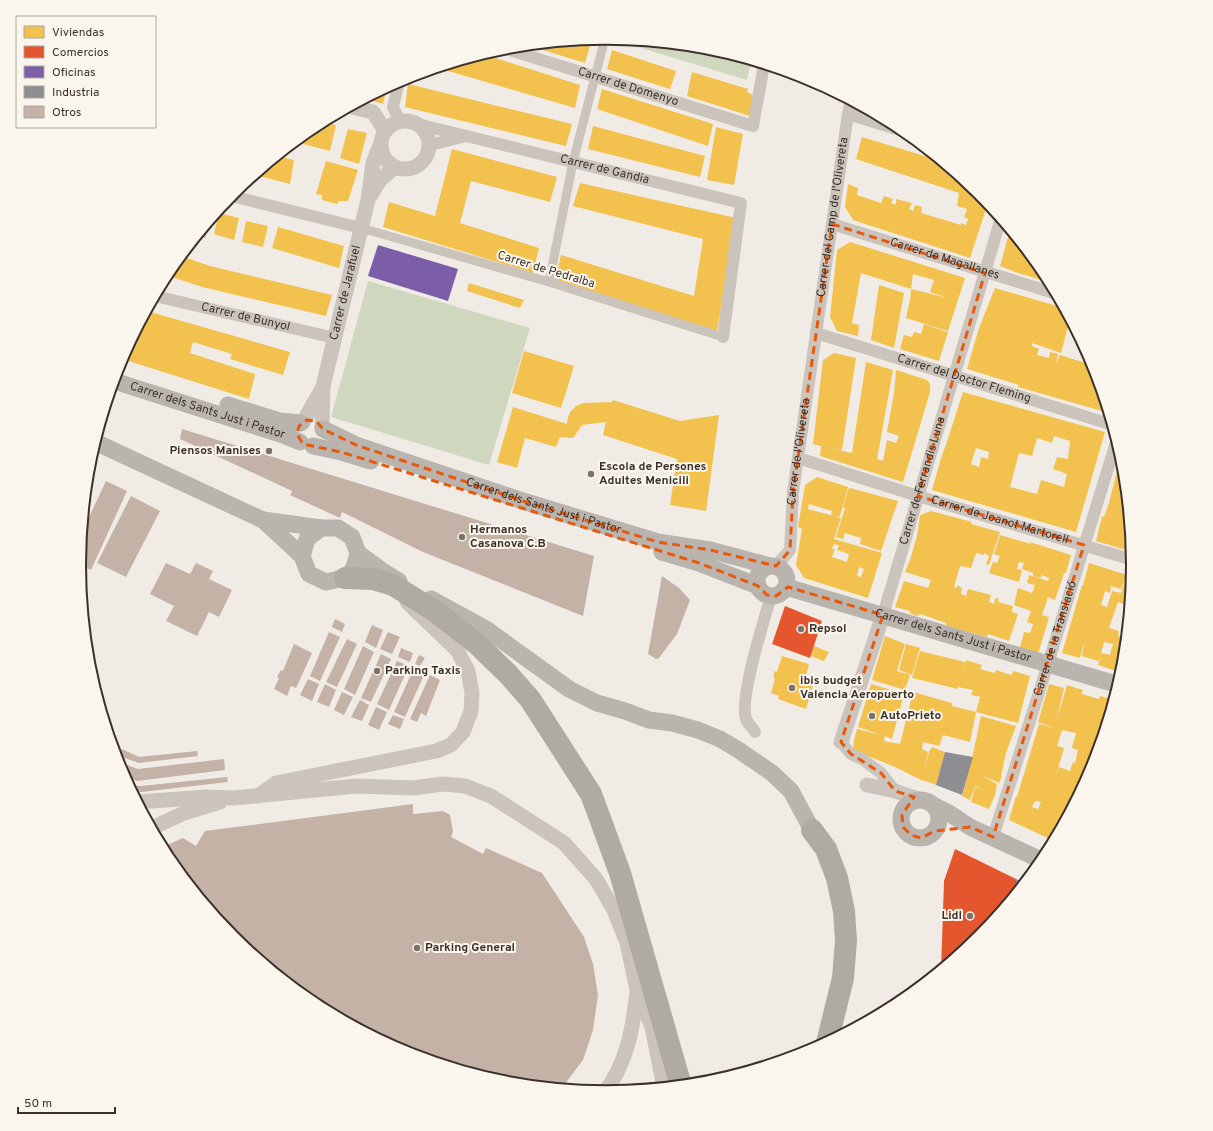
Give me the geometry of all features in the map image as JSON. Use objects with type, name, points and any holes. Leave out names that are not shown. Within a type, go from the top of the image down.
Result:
[{"type":"highway","points":[[345,578],[373,578],[393,585],[436,612],[477,644],[508,674],[530,699],[591,794],[620,873],[680,1081]]},
{"type":"highway","points":[[812,830],[826,849],[837,878],[844,911],[846,941],[843,978],[829,1036]]},
{"type":"main road","name":"Carrer dels Sants Just i Pastor","points":[[122,376],[280,421],[302,422]]},
{"type":"main road","name":"Carrer dels Sants Just i Pastor","points":[[120,383],[306,444],[341,452],[684,558],[764,591]]},
{"type":"main road","points":[[307,420],[316,421],[323,428],[323,438],[320,442],[306,444],[297,434],[298,426],[307,420]]},
{"type":"main road","name":"Carrer dels Sants Just i Pastor","points":[[323,428],[363,447],[523,501],[658,542],[710,550],[773,566]]},
{"type":"main road","points":[[101,445],[263,520],[321,528],[338,528],[352,537],[358,553],[355,567],[345,578],[326,582],[309,574],[302,556],[263,520]]},
{"type":"main road","points":[[302,556],[307,539],[321,528]]},
{"type":"main road","points":[[358,553],[384,572],[486,629],[569,689],[597,703],[649,720],[672,723],[691,728],[720,739],[753,759],[772,773],[792,791],[812,830]]},
{"type":"main road","points":[[773,566],[784,572],[788,582],[786,587],[780,594],[764,591],[757,582],[760,573],[766,568],[773,566]]},
{"type":"main road","name":"Carrer dels Sants Just i Pastor","points":[[786,587],[1113,683]]},
{"type":"main road","points":[[970,827],[935,831],[927,837],[916,837],[911,835],[904,827],[902,815],[908,805],[918,800],[930,803],[949,812],[970,827],[1037,858]]},
{"type":"main road","points":[[930,803],[938,811],[939,821],[935,831]]},
{"type":"street","points":[[549,282],[573,162],[603,45]]},
{"type":"street","name":"Carrer de Domenyo","points":[[518,53],[753,126],[763,70]]},
{"type":"street","points":[[397,89],[393,107],[400,121]]},
{"type":"street","name":"Carrer del Camp de l'Olivereta","points":[[816,333],[850,106]]},
{"type":"street","points":[[359,108],[373,112],[385,131]]},
{"type":"street","points":[[848,114],[883,125]]},
{"type":"street","points":[[400,121],[417,124],[427,132],[430,145],[425,161],[411,170],[394,168],[384,158],[380,145],[385,131],[400,121]]},
{"type":"street","name":"Carrer de Gandia","points":[[417,124],[741,203],[723,337]]},
{"type":"street","name":"Carrer de Gandia","points":[[430,145],[468,136]]},
{"type":"street","name":"Carrer de Jarafuel","points":[[323,428],[323,386],[362,228],[368,200],[373,163],[380,145]]},
{"type":"street","name":"Carrer de Jarafuel","points":[[368,200],[380,180],[394,168]]},
{"type":"street","points":[[237,198],[362,228]]},
{"type":"street","name":"Carrer de Magallanes","points":[[832,224],[985,273],[1049,292]]},
{"type":"street","name":"Carrer de Ferrandis Luna","points":[[841,742],[883,615],[999,224]]},
{"type":"street","name":"Carrer de Pedralba","points":[[362,228],[549,282],[723,337]]},
{"type":"street","name":"Carrer de Bunyol","points":[[161,297],[335,338]]},
{"type":"street","name":"Carrer del Doctor Fleming","points":[[816,333],[1107,423]]},
{"type":"street","name":"Carrer de l'Olivereta","points":[[773,566],[790,550],[798,458],[816,333]]},
{"type":"street","name":"Carrer de Jarafuel","points":[[302,422],[323,386]]},
{"type":"street","name":"Carrer de la Translació","points":[[993,837],[1114,450]]},
{"type":"street","name":"Carrer de Joanot Martorell","points":[[798,458],[918,496],[1127,558]]},
{"type":"street","points":[[257,796],[276,783],[436,751],[451,744],[463,732],[471,711],[472,693],[468,671],[457,650],[407,602],[393,585]]},
{"type":"street","points":[[755,732],[746,719],[745,700],[764,591]]},
{"type":"street","points":[[841,742],[852,754],[862,759],[881,773],[895,791]]},
{"type":"street","points":[[153,820],[168,812],[207,797],[234,798],[357,786],[413,788],[443,784],[465,786],[491,796],[564,843],[596,880],[614,910],[627,942],[637,990],[652,1027],[663,1083]]},
{"type":"street","points":[[867,785],[895,791],[930,803]]},
{"type":"street","points":[[143,802],[184,806]]},
{"type":"street","points":[[148,811],[184,806]]},
{"type":"street","points":[[156,825],[184,806]]},
{"type":"street","points":[[608,1086],[621,1065],[633,1024],[637,990]]},
{"type":"highlighted area","points":[[832,224],[985,273],[918,496],[1084,545],[993,837],[970,827],[935,831],[921,838],[911,835],[903,827],[902,815],[914,797],[895,791],[881,773],[851,754],[841,742],[883,615],[788,587],[776,596],[767,595],[758,586],[699,563],[341,452],[303,444],[297,434],[299,426],[307,420],[316,421],[323,429],[356,445],[523,501],[658,542],[710,550],[776,566],[790,550],[793,492]]},
{"type":"green space","points":[[634,46],[674,49],[741,63],[750,66],[747,80]]},
{"type":"green space","points":[[368,281],[530,328],[489,465],[331,417]]},
{"type":"building: Viviendas","points":[[590,45],[585,63],[540,49]]},
{"type":"building: Viviendas","points":[[612,50],[676,71],[670,89],[607,69]]},
{"type":"building: Viviendas","points":[[494,58],[580,85],[575,108],[447,71]]},
{"type":"building: Viviendas","points":[[692,72],[748,89],[747,92],[753,95],[750,116],[687,96]]},
{"type":"building: Viviendas","points":[[409,84],[572,124],[566,146],[405,107]]},
{"type":"building: Viviendas","points":[[602,89],[713,124],[708,146],[597,109]]},
{"type":"building: Viviendas","points":[[385,95],[383,104],[372,101]]},
{"type":"building: Viviendas","points":[[331,124],[336,125],[330,151],[302,144]]},
{"type":"building: Viviendas","points":[[593,126],[705,156],[700,177],[588,149]]},
{"type":"building: Viviendas","points":[[716,127],[743,134],[734,185],[707,180]]},
{"type":"building: Viviendas","points":[[348,129],[367,133],[359,164],[340,158]]},
{"type":"building: Viviendas","points":[[862,137],[928,157],[950,174],[986,209],[970,258],[853,220],[845,207],[848,184],[858,188],[857,195],[881,203],[884,196],[893,199],[891,203],[896,205],[896,199],[912,203],[909,209],[913,211],[915,205],[922,207],[921,213],[961,225],[961,223],[966,225],[968,219],[964,217],[967,209],[957,206],[959,193],[856,159]]},
{"type":"building: Viviendas","points":[[452,149],[557,177],[550,202],[471,181],[460,223],[539,248],[533,273],[383,227],[389,202],[435,216]]},
{"type":"building: Viviendas","points":[[284,158],[294,160],[290,184],[260,176]]},
{"type":"building: Viviendas","points":[[326,161],[358,170],[348,201],[339,201],[337,204],[322,200],[322,195],[316,194]]},
{"type":"building: Viviendas","points":[[580,183],[736,218],[717,331],[555,280],[561,255],[694,296],[703,239],[573,206]]},
{"type":"building: Viviendas","points":[[222,214],[239,218],[234,240],[214,234],[218,219]]},
{"type":"building: Viviendas","points":[[246,221],[268,226],[263,247],[242,242]]},
{"type":"building: Viviendas","points":[[278,227],[344,246],[339,268],[272,248]]},
{"type":"building: Viviendas","points":[[1008,235],[1042,280],[1015,272],[1000,266]]},
{"type":"building: Viviendas","points":[[850,242],[965,278],[948,331],[906,318],[911,289],[861,273],[852,323],[859,325],[858,336],[837,331],[830,317],[837,250]],"holes":[[[913,274],[934,280],[930,292],[948,298],[911,289]]]},
{"type":"building: Viviendas","points":[[187,258],[210,266],[332,295],[326,316],[202,287],[173,277]]},
{"type":"building: Viviendas","points":[[469,283],[524,300],[520,308],[467,291]]},
{"type":"building: Viviendas","points":[[879,285],[904,293],[894,348],[871,340]]},
{"type":"building: Viviendas","points":[[995,288],[1058,306],[1068,326],[1061,353],[1032,343],[1032,346],[1039,349],[1037,355],[1049,358],[1050,352],[1058,354],[1056,364],[1060,355],[1086,363],[1103,411],[1018,387],[1019,385],[967,369],[979,328]]},
{"type":"building: Viviendas","points":[[152,312],[290,352],[283,375],[230,359],[232,354],[193,342],[190,353],[255,374],[249,399],[128,361]]},
{"type":"building: Viviendas","points":[[924,324],[948,332],[939,361],[900,349],[904,335],[912,337],[914,332],[921,334]]},
{"type":"building: Viviendas","points":[[524,351],[574,366],[561,408],[512,393]]},
{"type":"building: Viviendas","points":[[834,353],[856,358],[842,450],[830,448],[852,453],[866,362],[893,370],[877,459],[883,461],[887,440],[896,443],[899,436],[887,432],[894,393],[896,370],[927,380],[930,384],[930,392],[903,482],[820,456],[821,446],[813,444],[823,360]]},
{"type":"building: Viviendas","points":[[963,392],[1105,432],[1076,532],[932,490]],"holes":[[[1054,436],[1070,441],[1068,459],[1057,457],[1053,469],[1067,474],[1064,487],[1041,480],[1037,494],[1010,487],[1019,453],[1032,456],[1037,438],[1052,443]],[[976,448],[989,452],[988,459],[981,457],[979,467],[971,464]]]},
{"type":"building: Viviendas","points":[[613,400],[680,421],[719,415],[706,511],[670,505],[677,459],[603,435],[606,422],[582,425],[573,438],[560,437],[556,447],[525,438],[517,468],[497,462],[513,407],[567,424],[571,411],[576,406],[583,403],[612,402]]},
{"type":"building: Viviendas","points":[[1118,468],[1123,498],[1127,550],[1096,541],[1102,516],[1104,517]]},
{"type":"building: Viviendas","points":[[817,477],[848,487],[839,517],[831,515],[832,511],[809,504],[808,509],[841,518],[834,539],[882,553],[868,598],[804,578],[796,565],[802,529],[798,527],[805,485]],"holes":[[[834,544],[839,546],[837,550],[849,554],[847,562],[832,557],[835,549],[832,549]],[[859,567],[864,569],[861,577],[857,576]]]},
{"type":"building: Viviendas","points":[[850,488],[898,501],[881,551],[860,544],[861,538],[845,533],[843,539],[836,537],[845,508],[843,508],[848,489]]},
{"type":"building: Viviendas","points":[[931,511],[972,522],[971,524],[1000,532],[989,565],[986,564],[989,556],[984,553],[984,555],[976,553],[971,568],[960,566],[954,587],[957,588],[957,585],[962,588],[961,594],[966,596],[968,589],[991,595],[989,602],[994,604],[995,598],[999,599],[998,602],[1013,606],[1012,612],[1018,614],[1009,641],[988,634],[987,637],[951,627],[946,625],[946,623],[920,614],[917,616],[910,613],[910,611],[895,607],[904,581],[928,588],[931,580],[905,572],[917,536],[920,515]]},
{"type":"building: Viviendas","points":[[1000,535],[1031,544],[1030,542],[1071,555],[1066,573],[1064,573],[1055,600],[1048,597],[1042,615],[1049,617],[1038,654],[1020,648],[1024,632],[1030,633],[1033,624],[1027,622],[1031,611],[1014,605],[1018,588],[1032,593],[1035,585],[1027,583],[1029,575],[1048,581],[1049,578],[1042,575],[1041,578],[1033,576],[1033,573],[1022,569],[1024,563],[1019,562],[1017,569],[1022,570],[1019,582],[989,573],[993,562],[997,563],[1000,556],[994,554]]},
{"type":"building: Viviendas","points":[[1089,563],[1127,575],[1126,605],[1118,602],[1105,639],[1109,628],[1119,631],[1118,636],[1122,637],[1116,671],[1098,665],[1100,656],[1098,661],[1082,656],[1085,640],[1080,658],[1062,653],[1082,585],[1089,587],[1083,585]],"holes":[[[1126,578],[1121,593],[1112,591],[1107,607],[1101,605],[1105,591],[1110,593],[1111,586],[1121,589]],[[1104,642],[1113,644],[1110,655],[1101,653]]]},
{"type":"building: Viviendas","points":[[885,636],[905,644],[897,671],[910,675],[905,690],[872,680]]},
{"type":"building: Viviendas","points":[[906,644],[920,648],[912,675],[899,670]]},
{"type":"building: Viviendas","points":[[814,646],[829,652],[824,661],[811,656]]},
{"type":"building: Viviendas","points":[[920,651],[965,662],[960,681],[966,660],[982,665],[980,669],[995,673],[996,670],[1011,675],[1014,671],[1030,676],[1018,723],[976,712],[980,697],[986,698],[971,695],[973,690],[958,687],[958,689],[912,678]]},
{"type":"building: Viviendas","name":"ibis budget Valencia Aeropuerto","points":[[782,656],[809,664],[805,680],[814,682],[806,709],[778,699],[779,696],[771,693],[775,678],[773,677],[775,671],[777,672]]},
{"type":"building: Viviendas","points":[[871,684],[904,694],[892,739],[885,736],[884,741],[900,744],[913,692],[952,703],[952,706],[976,712],[970,742],[943,735],[939,746],[923,742],[922,749],[928,752],[924,775],[929,751],[932,747],[945,752],[936,785],[923,781],[895,767],[853,750],[857,729],[881,735],[858,727]]},
{"type":"building: Viviendas","points":[[1049,684],[1064,688],[1056,722],[1067,685],[1083,690],[1082,694],[1099,699],[1089,732],[1100,696],[1109,699],[1087,765],[1073,796],[1049,839],[1009,820],[1039,724],[1054,728],[1038,722]],"holes":[[[1062,730],[1076,733],[1072,748],[1078,750],[1075,763],[1073,762],[1070,771],[1059,767],[1056,775],[1064,748],[1057,746]],[[1035,801],[1041,802],[1038,809],[1032,807]]]},
{"type":"building: Viviendas","points":[[981,716],[1016,726],[1006,753],[1002,776],[999,783],[980,775],[997,784],[995,795],[989,809],[971,802],[975,787],[984,790],[975,786],[970,800],[962,796]]},
{"type":"building: Comercios","points":[[785,606],[822,621],[810,658],[772,644]]},
{"type":"building: Comercios","name":"Lidl","points":[[955,849],[1016,879],[1016,886],[998,909],[975,934],[941,964],[944,881]]},
{"type":"building: Oficinas","points":[[378,245],[458,269],[448,301],[368,276]]},
{"type":"building: Industria","points":[[945,752],[973,757],[962,795],[936,785]]},
{"type":"building: Industria","points":[[1016,879],[1020,881],[1016,886]]},
{"type":"building: Otros","name":"Hermanos Casanova C.B","points":[[182,429],[594,556],[583,616],[423,552],[342,512],[340,518],[290,495],[292,491],[180,439]]},
{"type":"building: Otros","points":[[106,481],[127,491],[91,570],[86,568],[88,519]]},
{"type":"building: Otros","points":[[131,496],[160,511],[126,577],[97,563]]},
{"type":"building: Otros","points":[[166,563],[190,574],[196,563],[213,571],[209,579],[232,590],[219,617],[209,612],[197,636],[166,621],[174,606],[150,594]]},
{"type":"building: Otros","points":[[662,576],[679,588],[690,600],[677,634],[659,658],[656,659],[648,654]]},
{"type":"building: Otros","points":[[335,619],[345,624],[342,632],[332,627]]},
{"type":"building: Otros","points":[[372,625],[383,630],[376,648],[365,642]]},
{"type":"building: Otros","points":[[329,632],[340,637],[320,681],[310,676]]},
{"type":"building: Otros","points":[[388,632],[400,637],[392,654],[380,649]]},
{"type":"building: Otros","points":[[347,639],[357,644],[337,687],[326,682]]},
{"type":"building: Otros","points":[[294,644],[312,653],[296,688],[291,686],[287,696],[274,689],[279,678],[277,677],[281,670],[283,671]]},
{"type":"building: Otros","points":[[363,646],[374,652],[355,695],[344,689]]},
{"type":"building: Otros","points":[[401,648],[413,653],[410,662],[398,657]]},
{"type":"building: Otros","points":[[381,654],[391,659],[371,702],[361,698]]},
{"type":"building: Otros","points":[[419,655],[425,658],[420,666],[415,664]]},
{"type":"building: Otros","points":[[397,661],[409,666],[389,710],[377,704]]},
{"type":"building: Otros","points":[[414,668],[425,673],[405,717],[394,712]]},
{"type":"building: Otros","points":[[430,675],[440,680],[426,716],[421,713],[417,722],[410,719]]},
{"type":"building: Otros","points":[[308,679],[319,684],[312,701],[300,695]]},
{"type":"building: Otros","points":[[325,684],[336,690],[329,707],[317,702]]},
{"type":"building: Otros","points":[[342,692],[353,697],[344,715],[334,710]]},
{"type":"building: Otros","points":[[360,700],[369,705],[362,721],[351,717]]},
{"type":"building: Otros","points":[[376,707],[387,712],[379,730],[368,725]]},
{"type":"building: Otros","points":[[393,715],[404,719],[400,729],[388,724]]},
{"type":"building: Otros","points":[[122,749],[139,757],[197,751],[198,756],[139,763],[123,757],[121,751]]},
{"type":"building: Otros","points":[[224,759],[225,770],[137,781],[132,779],[126,764],[138,769]]},
{"type":"building: Otros","points":[[227,777],[228,782],[138,792],[135,786]]},
{"type":"building: Otros","name":"Parking General","points":[[413,804],[413,814],[443,811],[450,815],[453,831],[451,837],[483,854],[486,848],[542,873],[584,937],[593,964],[598,995],[593,1030],[583,1060],[565,1084],[539,1082],[505,1076],[439,1058],[407,1046],[346,1016],[317,998],[290,978],[263,957],[238,934],[215,909],[168,845],[183,838],[196,846],[205,831]]},
{"type":"place","name":"Piensos Manises","points":[[269,451]]},
{"type":"place","name":"Escola de Persones Adultes Menicili","points":[[591,474]]},
{"type":"place","name":"Hermanos Casanova C.B","points":[[462,537]]},
{"type":"place","name":"Repsol","points":[[801,629]]},
{"type":"place","name":"Parking Taxis","points":[[377,671]]},
{"type":"place","name":"ibis budget Valencia Aeropuerto","points":[[792,688]]},
{"type":"place","name":"AutoPrieto","points":[[872,716]]},
{"type":"place","name":"Lidl","points":[[970,916]]},
{"type":"place","name":"Parking General","points":[[417,948]]}]
